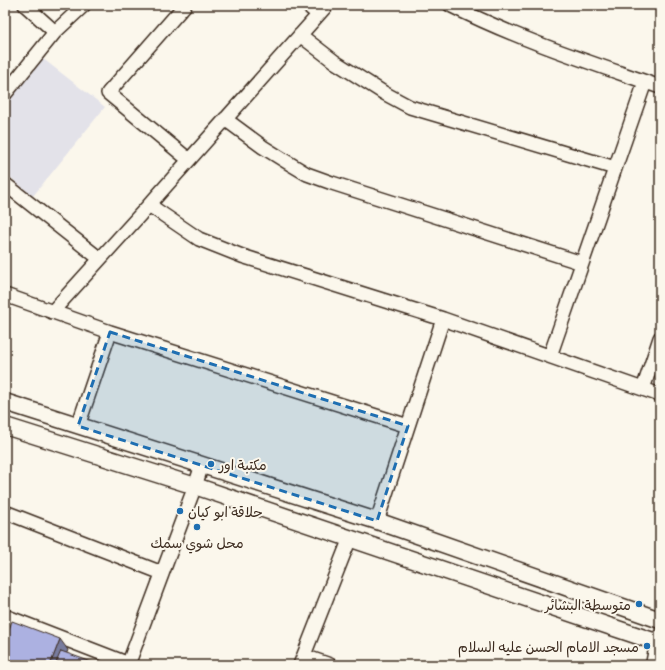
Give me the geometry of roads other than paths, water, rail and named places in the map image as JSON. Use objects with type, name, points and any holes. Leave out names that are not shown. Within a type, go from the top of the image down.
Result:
[{"type":"main road","points":[[655,665],[660,640]]},
{"type":"street","points":[[25,5],[55,32]]},
{"type":"street","points":[[5,94],[55,32],[84,5]]},
{"type":"street","points":[[185,5],[108,93],[188,160]]},
{"type":"street","points":[[52,312],[323,10],[307,5]]},
{"type":"street","points":[[450,5],[486,23],[534,42],[660,87]]},
{"type":"street","points":[[300,36],[335,62],[410,107],[615,168]]},
{"type":"street","points":[[550,356],[645,82]]},
{"type":"street","points":[[226,119],[263,147],[307,174],[582,263]]},
{"type":"street","points":[[5,184],[100,259]]},
{"type":"street","points":[[149,205],[199,239],[242,256],[443,319],[660,395]]},
{"type":"street","points":[[5,295],[110,332],[408,426]]},
{"type":"street","points":[[377,521],[443,319]]},
{"type":"street","points":[[78,426],[110,332]]},
{"type":"street","points":[[643,389],[660,338]]},
{"type":"street","points":[[5,402],[377,521],[660,620]]},
{"type":"street","points":[[5,426],[195,486],[660,640]]},
{"type":"street","points":[[5,640],[9,618],[128,665],[202,465]]},
{"type":"street","points":[[5,512],[162,573]]},
{"type":"street","points":[[330,665],[302,660],[350,538]]},
{"type":"place","name":"مكتبة اور","points":[[211,464]]},
{"type":"place","name":"حلاقة ابو كيان","points":[[180,511]]},
{"type":"place","name":"محل شوي سمك","points":[[197,527]]},
{"type":"place","name":"متوسطة البشائر","points":[[639,604]]},
{"type":"place","name":"مسجد الامام الحسن عليه السلام","points":[[647,646]]}]
